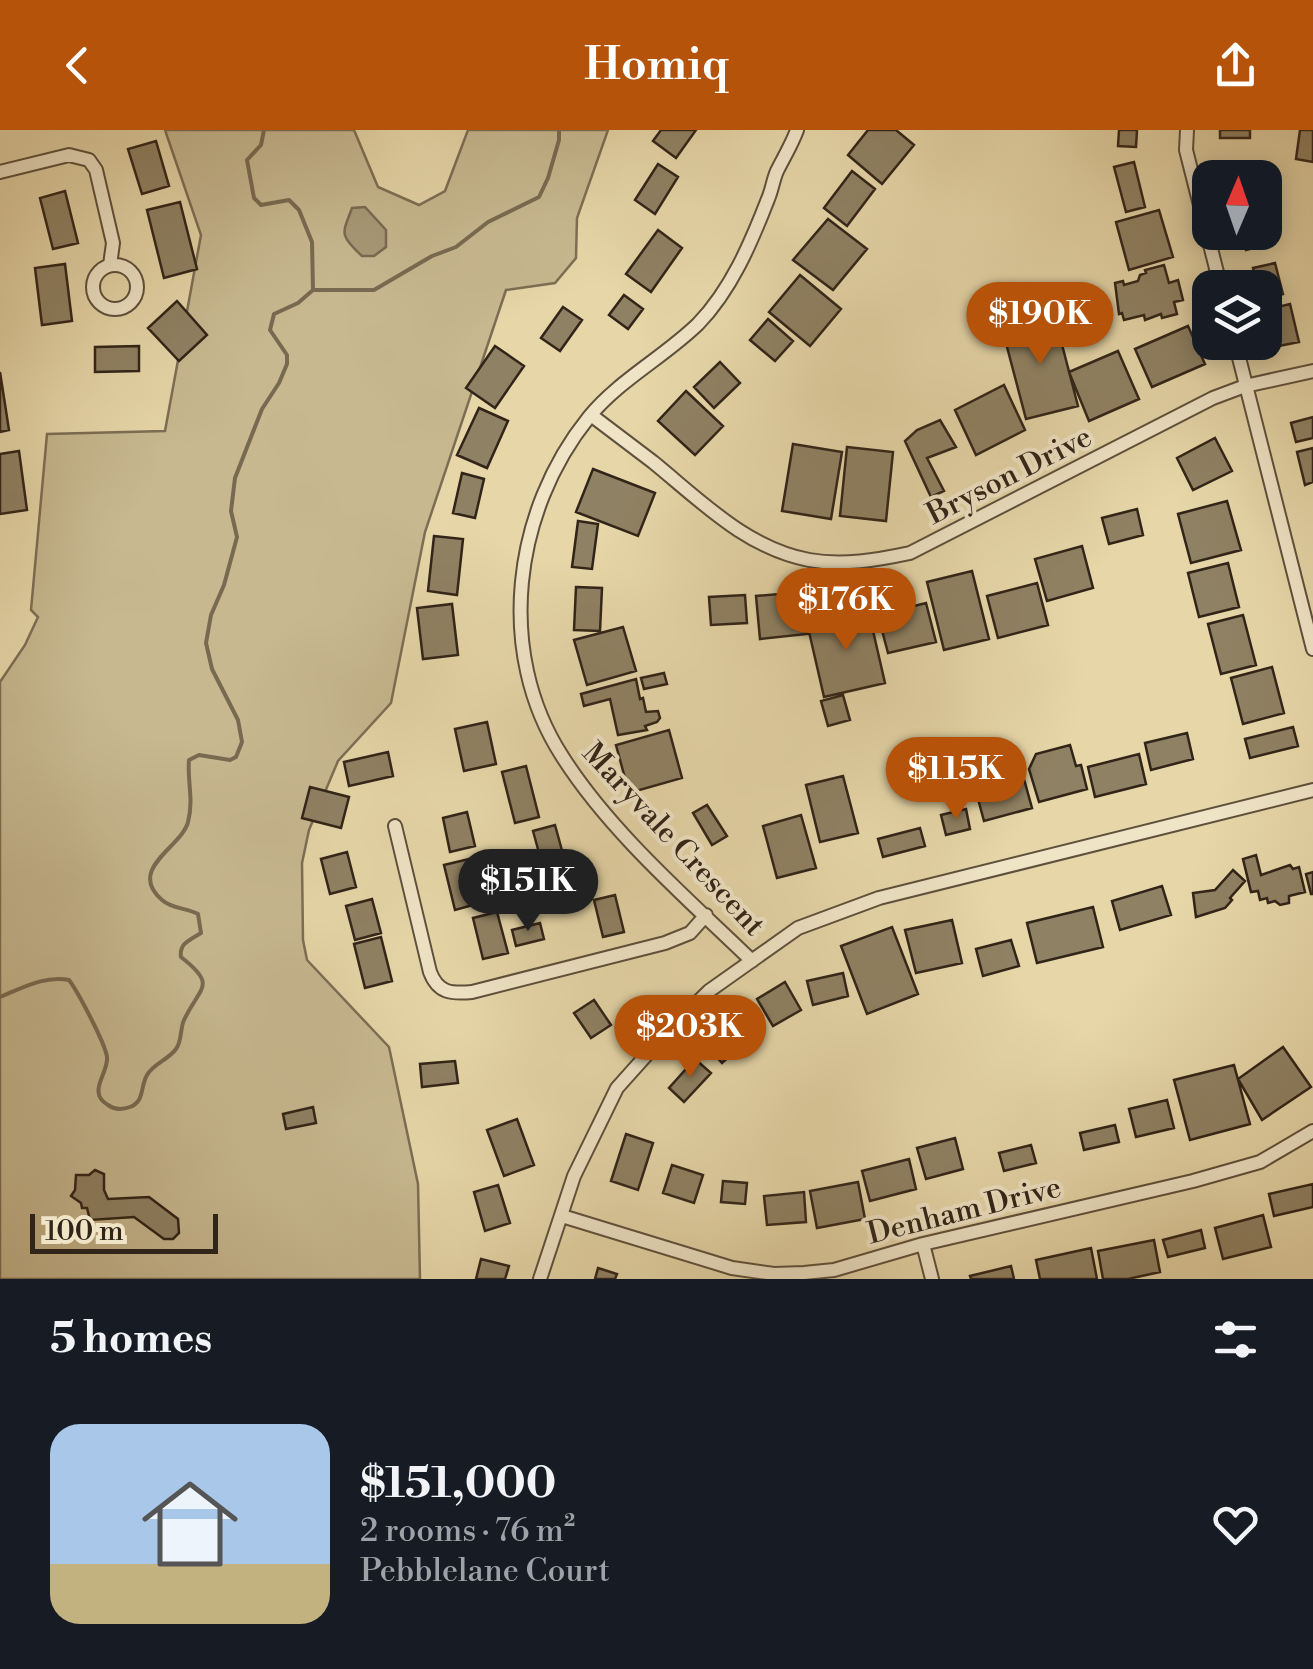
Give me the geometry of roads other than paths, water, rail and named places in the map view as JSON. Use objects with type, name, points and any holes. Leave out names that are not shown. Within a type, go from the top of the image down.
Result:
[{"type":"street","name":"Maryvale Crescent","points":[[752,961],[610,817],[563,758],[548,732],[525,661],[520,612],[528,536],[537,503],[554,470],[591,414],[714,306],[741,260],[797,130]]},
{"type":"street","points":[[1187,130],[1186,150],[1216,270]]},
{"type":"street","points":[[0,172],[69,155],[89,160],[96,170],[112,243],[110,265]]},
{"type":"street","points":[[1239,360],[1313,649]]},
{"type":"street","name":"Bryson Drive","points":[[591,414],[712,514],[743,533],[792,556],[844,562],[910,553],[1213,398],[1313,371]]},
{"type":"street","points":[[540,1279],[574,1176],[617,1088],[709,991],[798,928],[879,898],[1313,790]]},
{"type":"street","points":[[395,826],[430,972],[435,985],[444,991],[472,992],[665,943],[690,933],[706,915]]},
{"type":"street","name":"Denham Drive","points":[[562,1216],[732,1268],[774,1274],[834,1270],[923,1244],[1260,1162],[1313,1132]]},
{"type":"street","points":[[923,1244],[932,1279]]},
{"type":"waterway","points":[[264,130],[261,145],[247,160],[254,198],[261,205],[289,200],[299,210],[312,242],[313,290]]},
{"type":"waterway","points":[[0,997],[42,981],[69,980],[105,1050],[107,1063],[99,1094],[113,1108],[135,1104],[150,1071],[176,1049],[184,1020],[202,987],[199,974],[181,957],[181,952],[186,942],[201,933],[198,914],[162,900],[150,878],[159,859],[188,822],[189,760],[199,755],[230,760],[236,757],[242,742],[238,720],[212,669],[206,643],[211,615],[237,537],[231,511],[235,478],[262,409],[287,364],[287,355],[270,330],[274,314],[298,303],[313,290],[374,290],[432,256],[456,247],[488,222],[539,197],[548,178],[559,130]]}]
